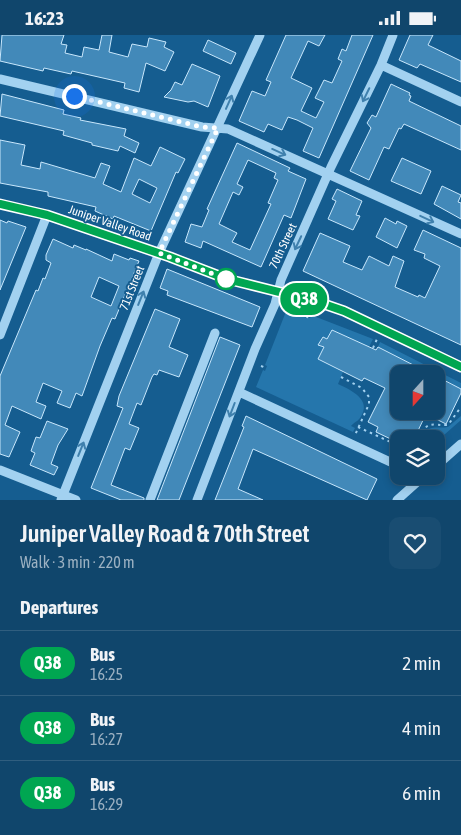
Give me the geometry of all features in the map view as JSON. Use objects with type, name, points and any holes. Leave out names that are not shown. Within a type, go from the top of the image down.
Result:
[{"type":"street","name":"71st Street","points":[[62,497],[159,253],[260,35]]},
{"type":"street","name":"70th Street","points":[[197,500],[278,293],[281,280],[381,65],[393,35]]},
{"type":"street","points":[[381,65],[461,102]]},
{"type":"street","points":[[0,79],[202,127],[228,129],[461,234]]},
{"type":"street","name":"Juniper Valley Road","points":[[0,203],[47,215],[159,253],[227,279],[315,301],[344,311],[461,367]]},
{"type":"street","points":[[0,335],[47,215]]},
{"type":"street","points":[[150,500],[215,333]]},
{"type":"street","points":[[239,392],[390,462]]},
{"type":"street","points":[[445,457],[461,444]]},
{"type":"street","points":[[0,470],[62,497],[76,500]]},
{"type":"street","points":[[397,500],[413,485]]},
{"type":"path","points":[[308,312],[308,318]]},
{"type":"path","points":[[373,348],[377,339]]},
{"type":"path","points":[[261,366],[266,369]]},
{"type":"path","points":[[341,377],[362,387],[369,397],[369,403],[355,435]]},
{"type":"path","points":[[423,430],[429,425],[448,425],[461,407]]},
{"type":"path","points":[[358,427],[390,442]]},
{"type":"shaded area","points":[[287,309],[305,313],[304,317],[310,318],[311,315],[373,339],[369,347],[332,330],[327,339],[322,337],[319,345],[324,347],[318,359],[343,372],[338,384],[349,389],[359,397],[364,406],[359,419],[351,426],[355,428],[353,432],[256,387],[263,370],[265,371],[267,366],[265,365]]},
{"type":"shaded area","points":[[380,342],[425,365],[413,365],[378,347]]},
{"type":"shaded area","points":[[445,375],[461,383],[461,389],[445,381]]},
{"type":"shaded area","points":[[461,416],[461,420],[445,434],[445,430],[428,430],[435,427],[448,427]]},
{"type":"building","points":[[2,35],[64,35],[61,44],[67,45],[65,53],[82,57],[84,47],[99,50],[102,35],[112,35],[109,52],[128,57],[132,44],[147,47],[149,38],[166,42],[164,47],[174,52],[165,71],[146,63],[139,92],[124,88],[125,83],[72,71],[71,74],[44,68],[43,71],[0,61]]},
{"type":"building","points":[[286,35],[325,35],[319,46],[308,41],[291,78],[312,88],[301,111],[316,118],[324,102],[315,98],[324,80],[332,83],[342,61],[338,59],[342,49],[346,51],[352,35],[373,35],[319,158],[303,151],[313,128],[297,120],[288,117],[282,130],[268,124],[264,132],[239,121],[252,91],[265,96],[271,82],[266,80]]},
{"type":"building","points":[[410,35],[433,35],[428,45],[461,61],[461,82],[420,64],[417,68],[399,60]]},
{"type":"building","points":[[208,40],[236,53],[231,64],[203,51]]},
{"type":"building","points":[[192,64],[220,76],[208,107],[194,101],[188,102],[164,97],[171,90],[175,82],[182,85]]},
{"type":"building","points":[[391,84],[410,93],[409,101],[461,126],[461,150],[404,124],[401,129],[399,128],[389,149],[384,147],[369,180],[350,171],[371,128],[367,123],[372,115],[376,117]]},
{"type":"building","points":[[2,94],[64,110],[63,114],[81,118],[80,120],[126,129],[124,136],[139,143],[135,153],[120,146],[118,151],[92,145],[92,143],[63,135],[64,131],[0,116]]},
{"type":"building","points":[[0,140],[25,145],[21,165],[40,169],[41,162],[95,178],[101,163],[110,166],[103,184],[121,192],[134,158],[151,166],[160,147],[185,159],[178,173],[176,172],[151,231],[114,216],[113,219],[95,211],[96,207],[48,196],[48,192],[0,183]],"holes":[[[139,179],[157,188],[150,203],[132,194]]]},
{"type":"building","points":[[237,143],[290,168],[288,171],[306,179],[291,218],[284,215],[261,267],[203,241],[201,248],[185,242],[191,224],[202,227],[209,210],[207,209]],"holes":[[[248,160],[276,173],[274,178],[278,180],[268,203],[271,204],[250,250],[232,242],[237,233],[219,224],[233,192],[239,195],[243,187],[237,184]]]},
{"type":"building","points":[[402,158],[431,171],[421,194],[391,181]]},
{"type":"building","points":[[442,186],[461,195],[458,202],[461,203],[461,219],[434,204]]},
{"type":"building","points":[[337,189],[362,201],[356,215],[360,216],[353,230],[328,219],[336,201],[332,199]]},
{"type":"building","points":[[385,218],[396,224],[397,221],[407,226],[397,248],[376,237]]},
{"type":"building","points":[[0,220],[26,227],[0,290]]},
{"type":"building","points":[[423,230],[461,248],[461,345],[303,271],[320,233],[350,246],[343,262],[362,270],[369,256],[389,266],[393,256],[404,261],[395,287],[425,298],[440,266],[424,258],[425,254],[414,250]]},
{"type":"building","points":[[53,239],[73,248],[74,245],[86,249],[112,261],[114,254],[129,260],[130,258],[139,261],[115,319],[112,318],[100,346],[82,396],[76,393],[70,408],[57,403],[62,391],[43,383],[36,402],[46,406],[41,419],[12,406],[5,425],[20,432],[9,457],[0,454],[0,376],[36,290],[38,291],[43,278],[45,279],[51,263],[46,260],[46,255]],"holes":[[[99,277],[119,286],[111,306],[91,297]]]},
{"type":"building","points":[[167,269],[260,307],[252,327],[167,295],[168,291],[160,288]]},
{"type":"building","points":[[155,309],[180,319],[169,347],[188,355],[179,377],[159,370],[157,375],[154,374],[152,377],[141,405],[137,403],[129,424],[139,428],[130,450],[125,448],[111,485],[144,498],[144,500],[121,500],[91,488],[123,408],[117,406],[119,396]]},
{"type":"building","points":[[332,330],[376,350],[378,347],[413,365],[390,365],[390,420],[423,420],[418,430],[390,430],[390,439],[376,432],[378,427],[368,422],[385,388],[364,378],[362,381],[318,359],[324,347],[318,345],[323,337],[327,339]]},
{"type":"building","points":[[220,337],[240,345],[179,500],[157,500]]},
{"type":"building","points":[[445,381],[461,389],[461,393],[446,424],[438,420],[445,420]]},
{"type":"building","points":[[246,416],[377,479],[367,500],[253,449],[238,489],[263,500],[215,500],[244,427],[242,426]]},
{"type":"building","points":[[47,421],[68,429],[58,445],[51,464],[58,467],[54,475],[30,465],[35,453],[31,451],[36,437],[40,438]]},
{"type":"bus line","name":"Q38","points":[[0,204],[47,215],[246,285],[315,301],[344,311],[375,324],[461,367]]},
{"type":"route","points":[[74,96],[202,127],[218,128],[159,253],[226,279]]}]
